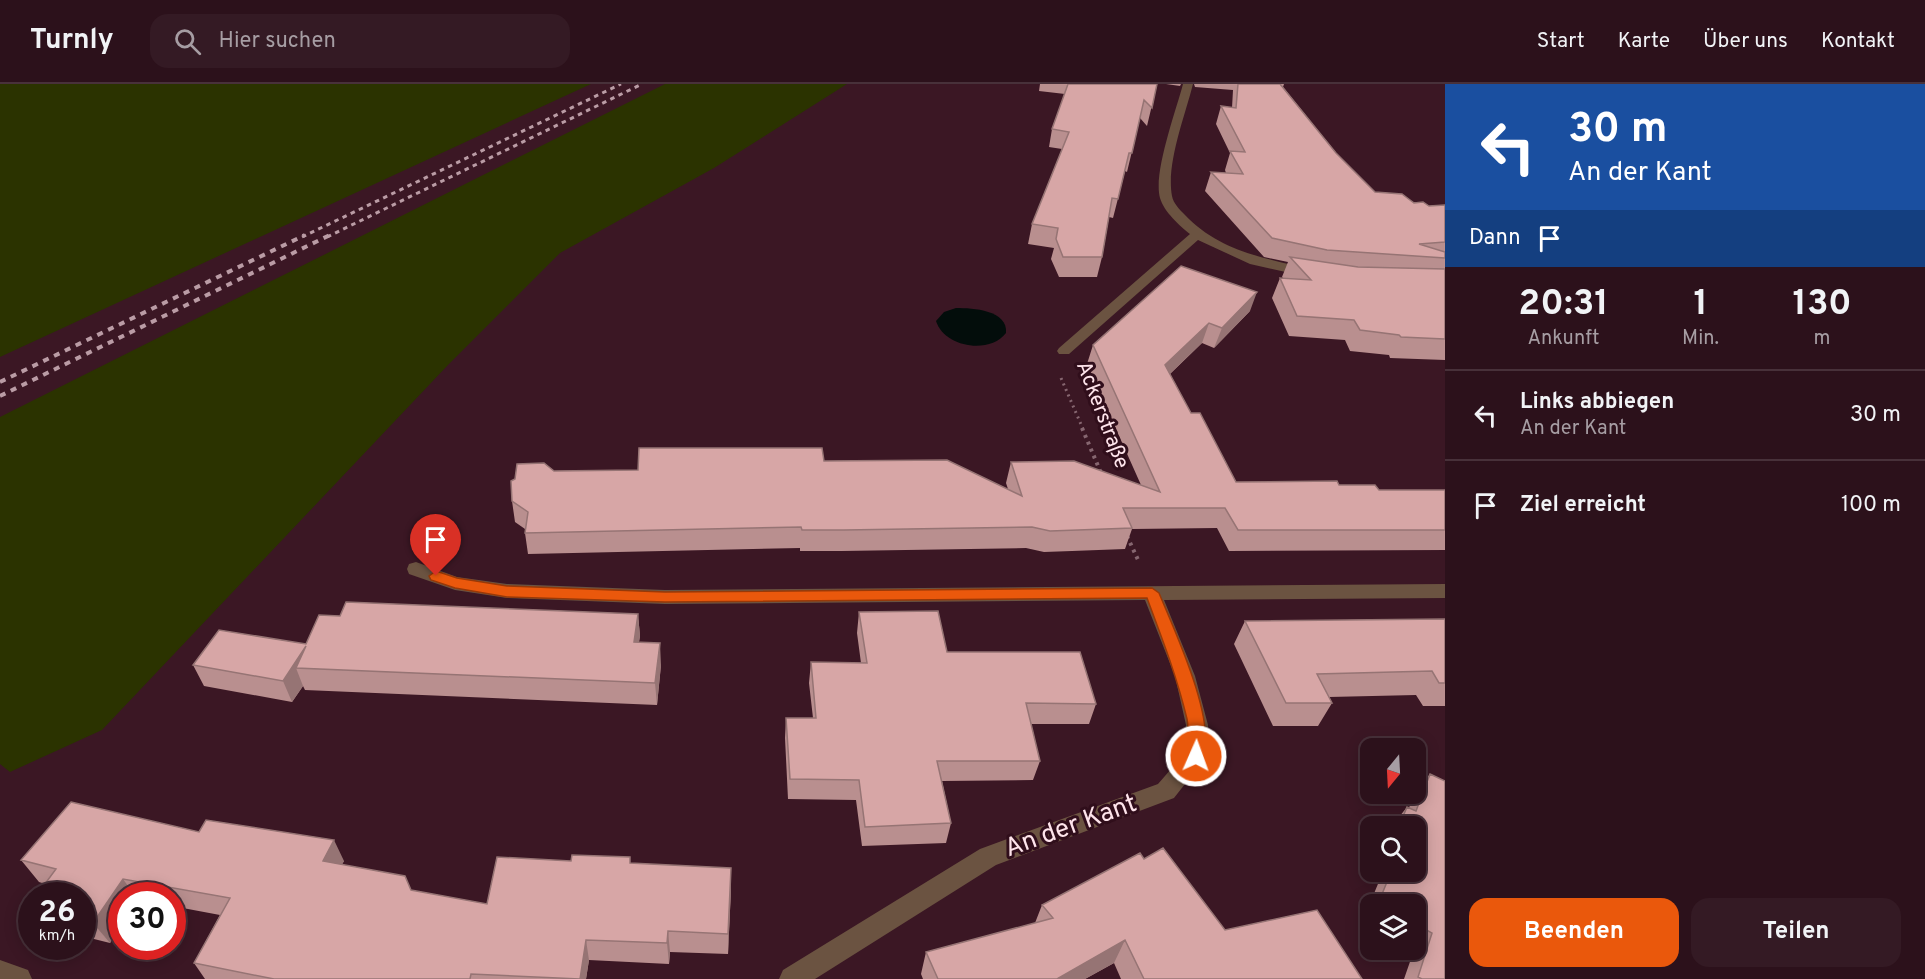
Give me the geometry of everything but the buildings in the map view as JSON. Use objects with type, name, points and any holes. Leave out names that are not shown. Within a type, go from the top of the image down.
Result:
[{"type":"street","points":[[1188,84],[1166,181],[1166,200],[1180,218],[1198,234],[1237,255],[1273,267],[1323,276]]},
{"type":"street","name":"Ackerstraße","points":[[1064,351],[1198,234]]},
{"type":"street","points":[[416,569],[455,583],[507,591],[665,597],[1445,591]]},
{"type":"street","name":"An der Kant","points":[[792,979],[988,857],[1166,791],[1196,756],[1197,724],[1185,676],[1152,593]]},
{"type":"street","points":[[0,973],[19,979]]},
{"type":"path","name":"Ackerstraße","points":[[1064,351],[1057,363],[1058,372],[1103,477]]},
{"type":"path","points":[[1125,530],[1152,593]]},
{"type":"green space","points":[[0,84],[591,84],[0,357]]},
{"type":"green space","points":[[665,84],[847,84],[714,168],[560,253],[448,365],[102,730],[10,772],[0,764],[0,417]]},
{"type":"shaded area","points":[[956,308],[980,310],[996,315],[1005,325],[1006,333],[989,344],[978,346],[957,342],[941,330],[936,321],[944,312]]},
{"type":"railway","points":[[302,237],[621,84]]},
{"type":"railway","points":[[327,237],[642,84]]},
{"type":"railway","points":[[0,382],[305,235]]},
{"type":"railway","points":[[0,396],[330,235]]},
{"type":"route","points":[[436,576],[455,583],[507,591],[665,597],[1152,593],[1185,676],[1197,724],[1196,756]]}]
